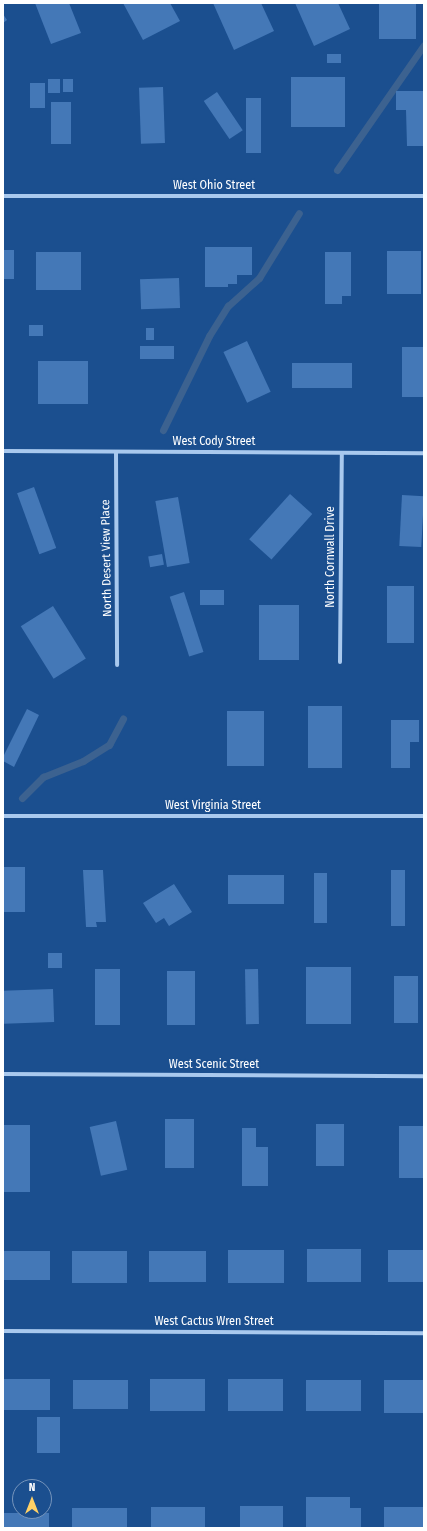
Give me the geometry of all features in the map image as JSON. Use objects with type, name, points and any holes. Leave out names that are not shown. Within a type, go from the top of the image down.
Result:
[{"type":"street","name":"West Ohio Street","points":[[3,196],[424,196]]},
{"type":"street","name":"West Cody Street","points":[[3,451],[424,453]]},
{"type":"street","name":"North Desert View Place","points":[[116,452],[118,665]]},
{"type":"street","name":"North Cornwall Drive","points":[[340,662],[342,453]]},
{"type":"street","name":"West Virginia Street","points":[[3,816],[424,816]]},
{"type":"street","name":"West Scenic Street","points":[[3,1074],[424,1076]]},
{"type":"street","name":"West Cactus Wren Street","points":[[3,1331],[424,1332]]},
{"type":"building","points":[[35,3],[69,3],[81,33],[51,44]]},
{"type":"building","points":[[123,3],[170,3],[180,21],[143,40]]},
{"type":"building","points":[[213,3],[261,3],[274,31],[234,50]]},
{"type":"building","points":[[295,3],[338,3],[350,29],[314,46]]},
{"type":"building","points":[[379,3],[416,3],[416,39],[379,39]]},
{"type":"building","points":[[3,14],[7,20],[3,23]]},
{"type":"building","points":[[327,54],[341,54],[341,63],[327,63]]},
{"type":"building","points":[[291,77],[345,77],[345,127],[291,127]]},
{"type":"building","points":[[48,79],[60,79],[60,93],[48,93]]},
{"type":"building","points":[[63,79],[73,79],[73,92],[63,92]]},
{"type":"building","points":[[30,83],[45,83],[45,108],[30,108]]},
{"type":"building","points":[[163,87],[165,143],[141,144],[139,88]]},
{"type":"building","points":[[396,91],[424,91],[424,146],[407,146],[406,110],[396,110]]},
{"type":"building","points":[[217,92],[243,130],[229,139],[204,101]]},
{"type":"building","points":[[246,98],[261,98],[261,153],[246,153]]},
{"type":"building","points":[[51,102],[71,102],[71,144],[51,144]]},
{"type":"building","points":[[205,247],[252,247],[252,275],[237,275],[237,284],[228,284],[228,287],[205,287]]},
{"type":"building","points":[[3,250],[14,250],[14,279],[3,279]]},
{"type":"building","points":[[387,251],[421,251],[421,294],[387,294]]},
{"type":"building","points":[[36,252],[81,252],[81,290],[36,290]]},
{"type":"building","points":[[325,252],[351,252],[351,296],[342,296],[342,304],[325,304]]},
{"type":"building","points":[[179,278],[180,308],[141,309],[140,279]]},
{"type":"building","points":[[29,325],[43,325],[43,336],[29,336]]},
{"type":"building","points":[[146,328],[154,328],[154,340],[146,340]]},
{"type":"building","points":[[247,341],[271,392],[247,403],[223,352]]},
{"type":"building","points":[[140,346],[174,346],[174,359],[140,359]]},
{"type":"building","points":[[402,347],[424,347],[424,397],[402,397]]},
{"type":"building","points":[[38,361],[88,361],[88,404],[38,404]]},
{"type":"building","points":[[292,363],[352,363],[352,388],[292,388]]},
{"type":"building","points":[[34,487],[56,548],[39,554],[17,493]]},
{"type":"building","points":[[290,494],[312,514],[271,559],[249,539]]},
{"type":"building","points":[[402,495],[424,496],[421,547],[399,546]]},
{"type":"building","points":[[178,497],[190,563],[167,567],[155,501]]},
{"type":"building","points":[[162,554],[164,565],[150,567],[148,556]]},
{"type":"building","points":[[387,586],[414,586],[414,643],[387,643]]},
{"type":"building","points":[[200,590],[224,590],[224,605],[200,605]]},
{"type":"building","points":[[184,592],[203,652],[189,657],[170,597]]},
{"type":"building","points":[[259,605],[299,605],[299,660],[259,660]]},
{"type":"building","points":[[53,606],[86,659],[54,679],[21,626]]},
{"type":"building","points":[[308,706],[342,706],[342,768],[308,768]]},
{"type":"building","points":[[27,709],[39,715],[14,767],[3,761],[3,757]]},
{"type":"building","points":[[227,711],[264,711],[264,766],[227,766]]},
{"type":"building","points":[[391,720],[419,720],[419,742],[410,742],[410,768],[391,768]]},
{"type":"building","points":[[3,867],[25,867],[25,912],[3,912]]},
{"type":"building","points":[[83,870],[103,870],[106,922],[96,922],[97,927],[86,927]]},
{"type":"building","points":[[391,870],[405,870],[405,926],[391,926]]},
{"type":"building","points":[[314,873],[327,873],[327,923],[314,923]]},
{"type":"building","points":[[228,875],[284,875],[284,904],[228,904]]},
{"type":"building","points":[[174,884],[192,912],[169,926],[164,918],[156,923],[143,903]]},
{"type":"building","points":[[48,953],[62,953],[62,968],[48,968]]},
{"type":"building","points":[[306,967],[351,967],[351,1024],[306,1024]]},
{"type":"building","points":[[95,969],[120,969],[120,1025],[95,1025]]},
{"type":"building","points":[[245,969],[258,969],[259,1024],[246,1024]]},
{"type":"building","points":[[167,971],[195,971],[195,1025],[167,1025]]},
{"type":"building","points":[[394,976],[418,976],[418,1023],[394,1023]]},
{"type":"building","points":[[53,989],[54,1022],[4,1024],[3,991]]},
{"type":"building","points":[[165,1119],[194,1119],[194,1168],[165,1168]]},
{"type":"building","points":[[116,1121],[127,1170],[101,1176],[90,1127]]},
{"type":"building","points":[[316,1124],[344,1124],[344,1166],[316,1166]]},
{"type":"building","points":[[3,1125],[30,1125],[30,1192],[3,1192]]},
{"type":"building","points":[[399,1126],[424,1126],[424,1178],[399,1178]]},
{"type":"building","points":[[242,1128],[256,1128],[256,1147],[268,1147],[268,1186],[242,1186]]},
{"type":"building","points":[[307,1249],[361,1249],[361,1282],[307,1282]]},
{"type":"building","points":[[228,1250],[284,1250],[284,1283],[228,1283]]},
{"type":"building","points":[[388,1250],[424,1250],[424,1282],[388,1282]]},
{"type":"building","points":[[3,1251],[50,1251],[50,1280],[3,1280]]},
{"type":"building","points":[[72,1251],[127,1251],[127,1283],[72,1283]]},
{"type":"building","points":[[149,1251],[206,1251],[206,1282],[149,1282]]},
{"type":"building","points":[[3,1379],[50,1379],[50,1410],[3,1410]]},
{"type":"building","points":[[150,1379],[205,1379],[205,1411],[150,1411]]},
{"type":"building","points":[[228,1379],[283,1379],[283,1411],[228,1411]]},
{"type":"building","points":[[73,1380],[128,1380],[128,1409],[73,1409]]},
{"type":"building","points":[[306,1380],[361,1380],[361,1411],[306,1411]]},
{"type":"building","points":[[384,1380],[424,1380],[424,1413],[384,1413]]},
{"type":"building","points":[[37,1417],[60,1417],[60,1453],[37,1453]]},
{"type":"building","points":[[306,1497],[350,1497],[350,1508],[361,1508],[361,1528],[306,1528]]},
{"type":"building","points":[[240,1506],[283,1506],[283,1528],[240,1528]]},
{"type":"building","points":[[151,1507],[205,1507],[205,1528],[151,1528]]},
{"type":"building","points":[[384,1507],[424,1507],[424,1528],[384,1528]]},
{"type":"building","points":[[72,1508],[127,1508],[127,1528],[72,1528]]},
{"type":"building","points":[[3,1513],[12,1513],[12,1519],[49,1519],[49,1528],[3,1528]]},
{"type":"waterway","points":[[337,170],[424,45]]},
{"type":"waterway","points":[[163,430],[209,336],[228,306],[259,278],[299,213]]},
{"type":"waterway","points":[[22,798],[43,777],[83,761],[109,745],[123,719]]}]
